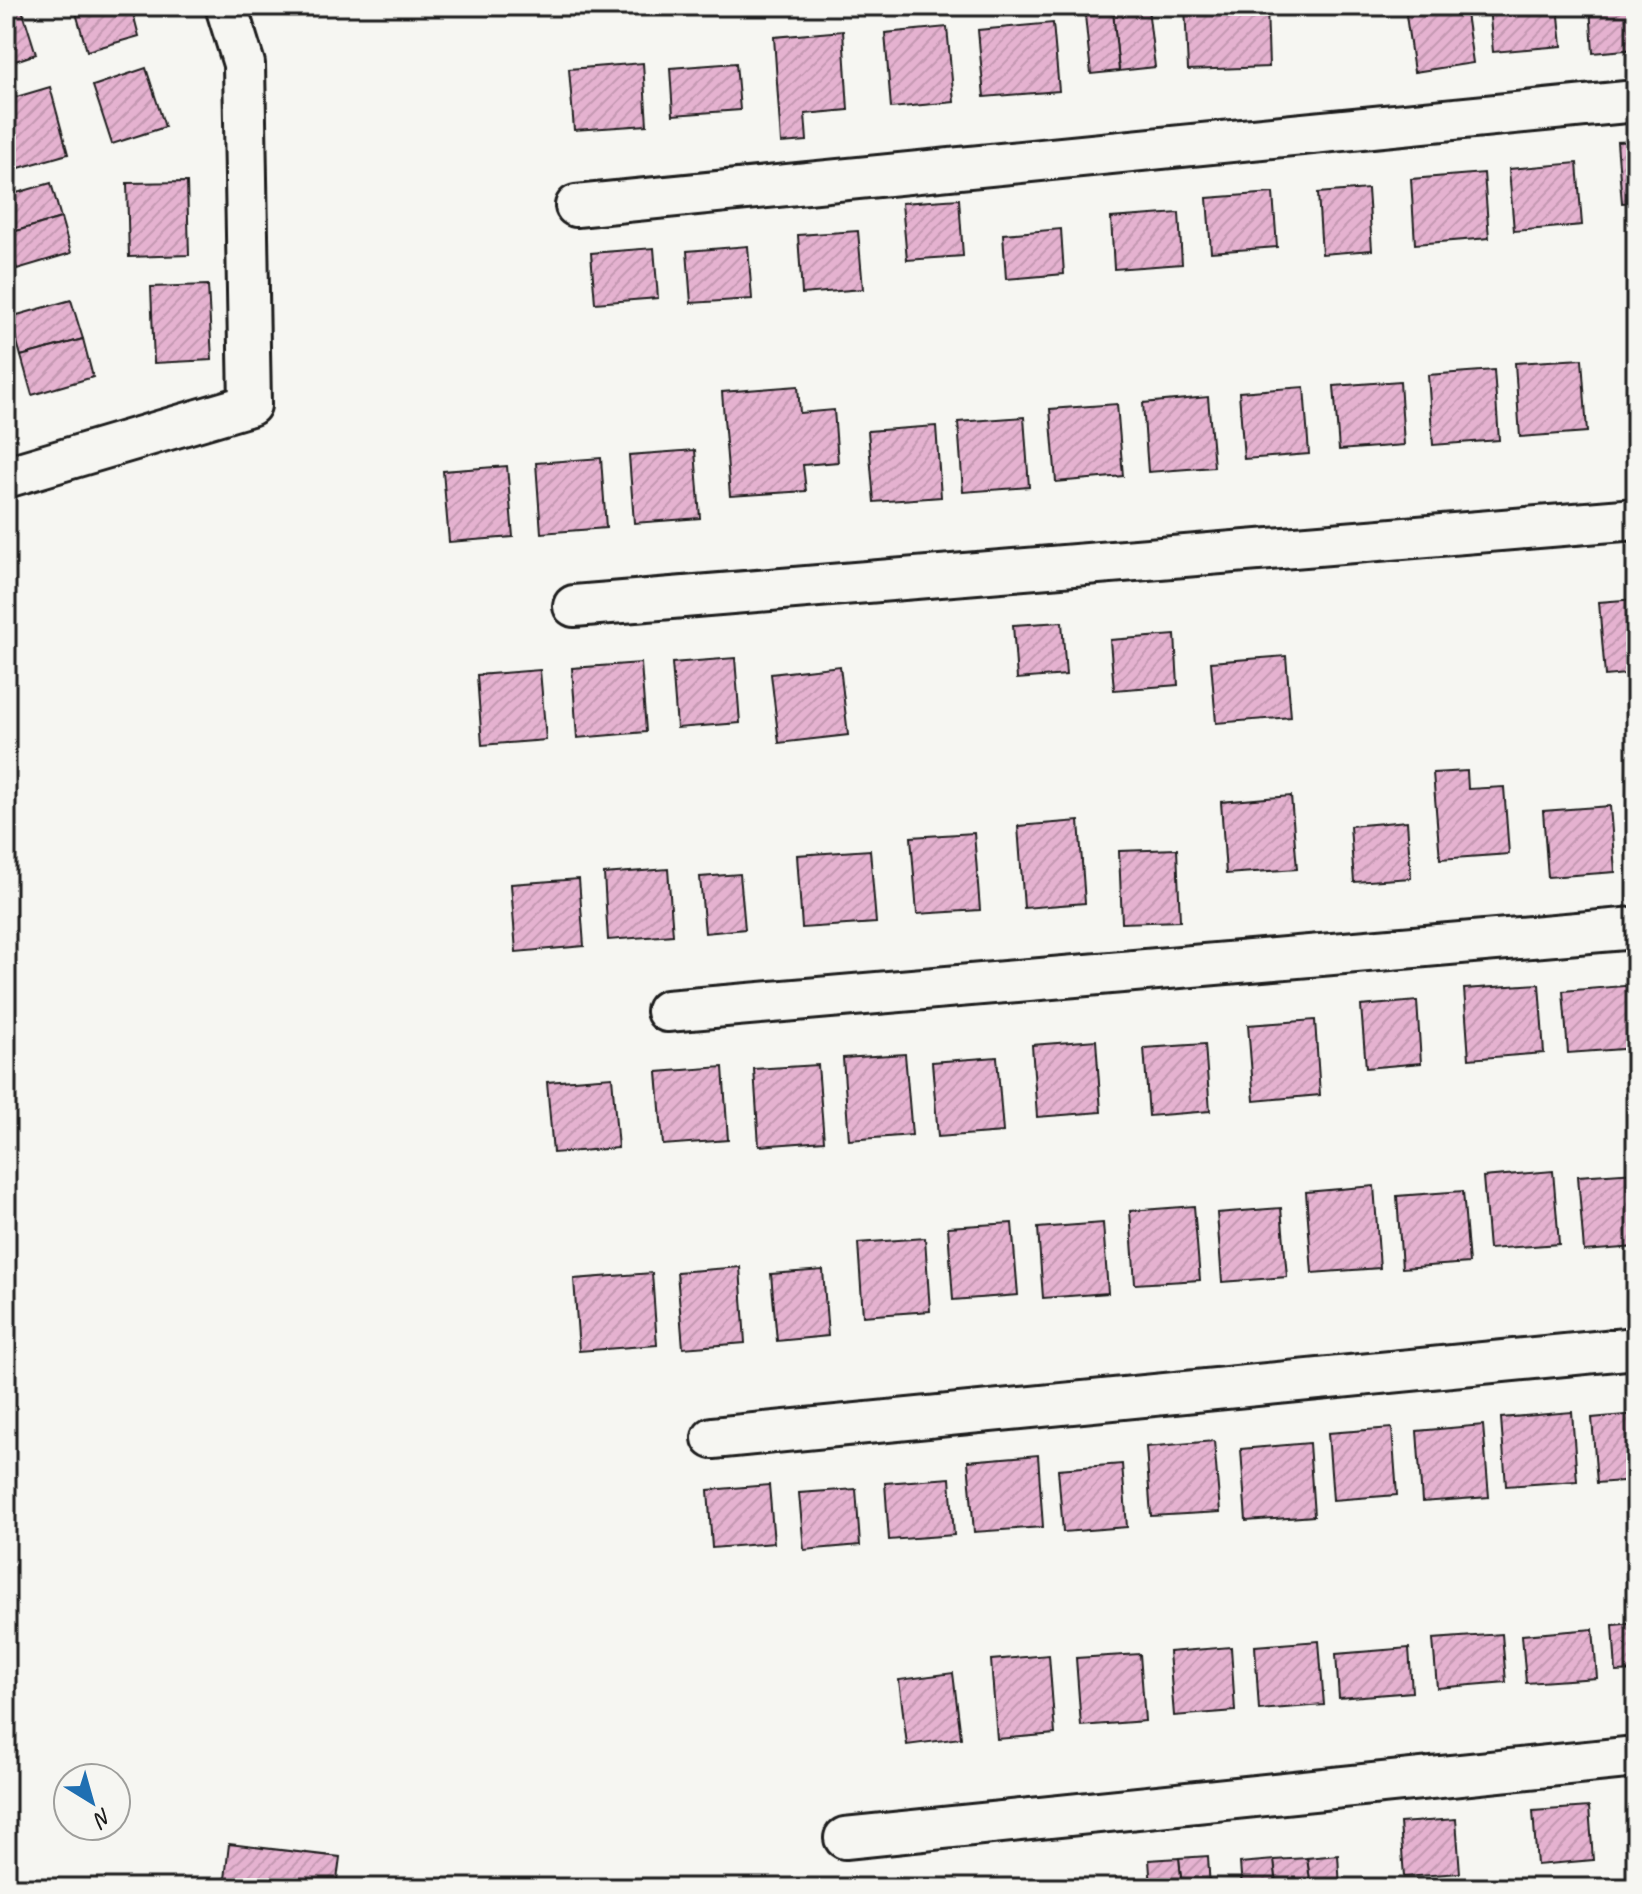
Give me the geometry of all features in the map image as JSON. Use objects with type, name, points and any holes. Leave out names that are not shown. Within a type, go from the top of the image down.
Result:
[{"type":"lane","points":[[6,477],[250,405],[244,64],[226,6]]},
{"type":"lane","points":[[576,206],[1636,101]]},
{"type":"lane","points":[[574,606],[1636,519]]},
{"type":"lane","points":[[667,1011],[1636,928]]},
{"type":"lane","points":[[713,1438],[1636,1348]]},
{"type":"lane","points":[[845,1838],[1636,1757]]},
{"type":"building","points":[[6,6],[21,6],[36,54],[6,64]]},
{"type":"building","points":[[74,6],[131,6],[139,36],[87,51]]},
{"type":"building","points":[[1185,6],[1267,6],[1269,67],[1188,70]]},
{"type":"building","points":[[1465,6],[1473,63],[1414,72],[1405,8]]},
{"type":"building","points":[[1489,6],[1558,6],[1562,46],[1493,52]]},
{"type":"building","points":[[1590,6],[1636,6],[1636,49],[1593,53]]},
{"type":"building","points":[[1148,8],[1155,67],[1119,71],[1113,12]]},
{"type":"building","points":[[1113,12],[1119,71],[1091,74],[1085,15]]},
{"type":"building","points":[[1053,23],[1059,91],[984,97],[978,30]]},
{"type":"building","points":[[947,27],[954,102],[891,108],[885,33]]},
{"type":"building","points":[[843,31],[848,110],[805,114],[807,141],[781,143],[774,37]]},
{"type":"building","points":[[643,63],[647,125],[574,130],[569,69]]},
{"type":"building","points":[[736,63],[740,110],[673,115],[670,68]]},
{"type":"building","points":[[146,68],[165,127],[112,144],[93,86]]},
{"type":"building","points":[[50,87],[68,154],[12,170],[6,148],[6,100]]},
{"type":"building","points":[[1636,141],[1636,202],[1622,203],[1617,142]]},
{"type":"building","points":[[1577,163],[1582,225],[1514,231],[1509,169]]},
{"type":"building","points":[[1484,173],[1489,238],[1415,244],[1411,179]]},
{"type":"building","points":[[187,182],[189,255],[129,257],[127,183]]},
{"type":"building","points":[[51,183],[61,218],[6,234],[6,196]]},
{"type":"building","points":[[1368,189],[1372,250],[1322,254],[1318,193]]},
{"type":"building","points":[[1273,193],[1277,247],[1211,252],[1207,198]]},
{"type":"building","points":[[959,199],[963,256],[907,260],[902,203]]},
{"type":"building","points":[[1179,213],[1182,264],[1114,269],[1111,218]]},
{"type":"building","points":[[61,218],[71,253],[17,269],[6,234]]},
{"type":"building","points":[[1061,229],[1064,274],[1006,279],[1003,234]]},
{"type":"building","points":[[858,231],[863,289],[802,294],[798,235]]},
{"type":"building","points":[[748,246],[752,299],[691,303],[687,251]]},
{"type":"building","points":[[654,248],[658,298],[595,303],[591,253]]},
{"type":"building","points":[[208,285],[212,360],[154,363],[151,287]]},
{"type":"building","points":[[71,300],[83,339],[21,356],[10,317]]},
{"type":"building","points":[[83,339],[93,377],[32,395],[21,356]]},
{"type":"building","points":[[1582,359],[1587,432],[1520,437],[1515,363]]},
{"type":"building","points":[[1494,370],[1499,440],[1433,445],[1428,375]]},
{"type":"building","points":[[1400,381],[1404,445],[1339,450],[1334,386]]},
{"type":"building","points":[[798,386],[800,413],[834,410],[838,462],[803,465],[806,491],[730,496],[722,392]]},
{"type":"building","points":[[1304,387],[1309,454],[1244,459],[1239,392]]},
{"type":"building","points":[[1208,397],[1214,467],[1148,472],[1143,403]]},
{"type":"building","points":[[1117,404],[1123,476],[1056,482],[1050,409]]},
{"type":"building","points":[[1024,417],[1029,487],[963,492],[958,422]]},
{"type":"building","points":[[936,426],[941,497],[874,502],[868,431]]},
{"type":"building","points":[[695,450],[700,518],[634,523],[629,455]]},
{"type":"building","points":[[601,458],[606,528],[541,533],[536,463]]},
{"type":"building","points":[[507,466],[513,537],[449,542],[443,471]]},
{"type":"building","points":[[1636,599],[1636,673],[1605,676],[1599,602]]},
{"type":"building","points":[[1062,622],[1066,675],[1017,679],[1013,625]]},
{"type":"building","points":[[1175,635],[1178,685],[1114,690],[1110,640]]},
{"type":"building","points":[[1286,656],[1291,717],[1216,723],[1211,662]]},
{"type":"building","points":[[735,658],[740,723],[677,728],[672,663]]},
{"type":"building","points":[[641,663],[646,732],[577,738],[572,668]]},
{"type":"building","points":[[840,666],[848,735],[779,743],[771,674]]},
{"type":"building","points":[[540,670],[546,740],[482,745],[477,675]]},
{"type":"building","points":[[1467,771],[1468,789],[1504,787],[1509,854],[1440,859],[1433,773]]},
{"type":"building","points":[[1291,796],[1297,869],[1226,874],[1221,802]]},
{"type":"building","points":[[1610,806],[1615,872],[1548,877],[1543,811]]},
{"type":"building","points":[[1079,821],[1085,903],[1024,908],[1018,826]]},
{"type":"building","points":[[1407,821],[1411,878],[1354,882],[1350,826]]},
{"type":"building","points":[[974,833],[980,910],[917,914],[911,837]]},
{"type":"building","points":[[1177,849],[1180,921],[1122,923],[1119,851]]},
{"type":"building","points":[[870,850],[876,923],[802,928],[797,855]]},
{"type":"building","points":[[668,869],[673,935],[608,940],[604,874]]},
{"type":"building","points":[[740,874],[745,929],[705,933],[700,877]]},
{"type":"building","points":[[579,879],[584,946],[516,952],[511,884]]},
{"type":"building","points":[[1539,984],[1544,1053],[1469,1059],[1464,989]]},
{"type":"building","points":[[1636,985],[1636,1048],[1568,1053],[1563,991]]},
{"type":"building","points":[[1417,1001],[1421,1063],[1366,1068],[1361,1006]]},
{"type":"building","points":[[1315,1020],[1320,1095],[1254,1101],[1248,1025]]},
{"type":"building","points":[[1096,1040],[1101,1112],[1037,1117],[1032,1045]]},
{"type":"building","points":[[1205,1044],[1210,1111],[1149,1116],[1144,1048]]},
{"type":"building","points":[[905,1054],[912,1135],[849,1140],[843,1058]]},
{"type":"building","points":[[997,1057],[1003,1132],[938,1137],[932,1062]]},
{"type":"building","points":[[818,1065],[824,1141],[759,1146],[754,1069]]},
{"type":"building","points":[[723,1067],[728,1140],[663,1145],[657,1072]]},
{"type":"building","points":[[612,1077],[618,1148],[553,1153],[547,1082]]},
{"type":"building","points":[[1553,1171],[1559,1244],[1489,1249],[1483,1177]]},
{"type":"building","points":[[1636,1172],[1636,1247],[1584,1251],[1578,1176]]},
{"type":"building","points":[[1374,1186],[1380,1268],[1312,1273],[1306,1192]]},
{"type":"building","points":[[1463,1191],[1469,1263],[1402,1268],[1397,1196]]},
{"type":"building","points":[[1194,1206],[1200,1280],[1135,1284],[1130,1211]]},
{"type":"building","points":[[1281,1208],[1287,1277],[1222,1282],[1217,1213]]},
{"type":"building","points":[[1012,1223],[1018,1295],[953,1300],[948,1227]]},
{"type":"building","points":[[1103,1223],[1108,1293],[1043,1298],[1038,1228]]},
{"type":"building","points":[[925,1238],[930,1311],[863,1316],[858,1243]]},
{"type":"building","points":[[740,1267],[745,1343],[683,1348],[677,1272]]},
{"type":"building","points":[[823,1270],[828,1336],[777,1341],[771,1274]]},
{"type":"building","points":[[652,1273],[657,1345],[579,1351],[574,1279]]},
{"type":"building","points":[[1572,1412],[1577,1481],[1506,1486],[1501,1418]]},
{"type":"building","points":[[1636,1414],[1636,1480],[1597,1483],[1592,1418]]},
{"type":"building","points":[[1483,1425],[1489,1497],[1422,1502],[1417,1431]]},
{"type":"building","points":[[1392,1428],[1397,1495],[1333,1500],[1328,1433]]},
{"type":"building","points":[[1214,1441],[1220,1512],[1151,1516],[1146,1447]]},
{"type":"building","points":[[1309,1443],[1314,1516],[1246,1521],[1241,1449]]},
{"type":"building","points":[[1038,1455],[1043,1527],[974,1532],[968,1461]]},
{"type":"building","points":[[1122,1464],[1127,1527],[1063,1532],[1058,1469]]},
{"type":"building","points":[[950,1478],[954,1535],[889,1540],[885,1483]]},
{"type":"building","points":[[769,1485],[774,1543],[712,1548],[708,1490]]},
{"type":"building","points":[[856,1489],[860,1545],[804,1550],[799,1493]]},
{"type":"building","points":[[1636,1623],[1636,1671],[1616,1672],[1613,1625]]},
{"type":"building","points":[[1593,1629],[1597,1678],[1526,1683],[1522,1635]]},
{"type":"building","points":[[1502,1634],[1506,1682],[1437,1688],[1433,1639]]},
{"type":"building","points":[[1319,1641],[1324,1705],[1259,1710],[1255,1646]]},
{"type":"building","points":[[1231,1647],[1235,1711],[1174,1716],[1169,1652]]},
{"type":"building","points":[[1409,1648],[1412,1692],[1339,1698],[1336,1654]]},
{"type":"building","points":[[1140,1654],[1145,1721],[1081,1726],[1076,1658]]},
{"type":"building","points":[[1049,1655],[1055,1734],[997,1739],[991,1660]]},
{"type":"building","points":[[953,1673],[961,1738],[907,1745],[899,1680]]},
{"type":"building","points":[[1589,1807],[1593,1860],[1537,1865],[1533,1811]]},
{"type":"building","points":[[1456,1819],[1460,1873],[1404,1877],[1400,1823]]},
{"type":"building","points":[[229,1844],[340,1857],[336,1888],[224,1888]]},
{"type":"building","points":[[1338,1855],[1340,1888],[1311,1888],[1307,1858]]},
{"type":"building","points":[[1208,1856],[1210,1888],[1182,1888],[1179,1858]]},
{"type":"building","points":[[1179,1858],[1182,1888],[1151,1888],[1149,1860]]},
{"type":"building","points":[[1307,1858],[1311,1888],[1277,1888],[1274,1860]]},
{"type":"building","points":[[1274,1860],[1277,1888],[1242,1888],[1240,1863]]},
{"type":"building","points":[[15,1876],[128,1888],[14,1888]]}]
